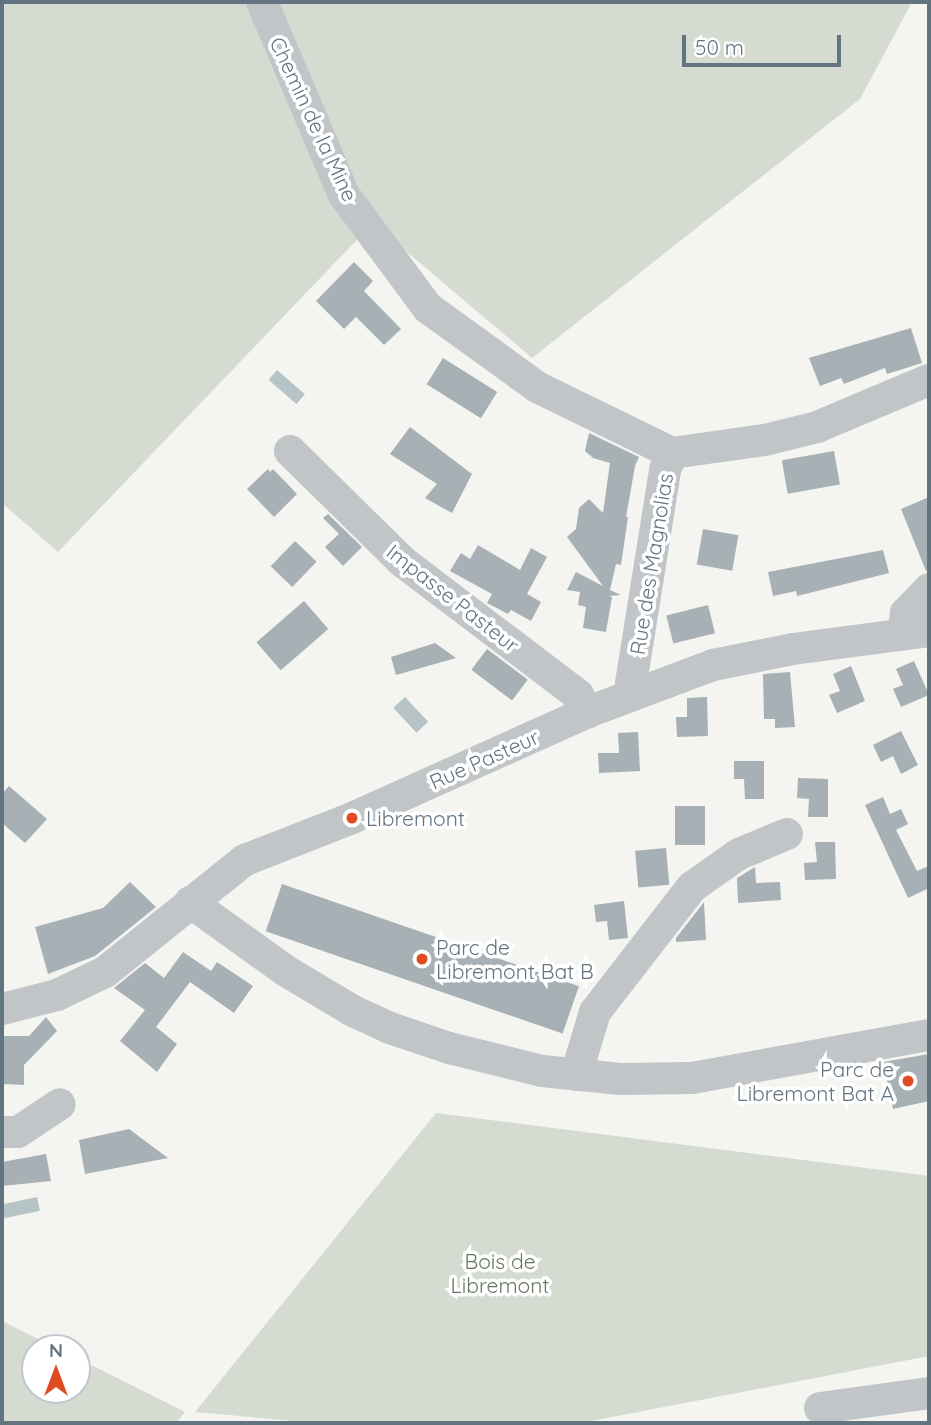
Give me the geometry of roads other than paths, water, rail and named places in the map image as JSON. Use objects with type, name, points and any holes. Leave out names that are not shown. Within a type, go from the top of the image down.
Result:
[{"type":"street","name":"Chemin de la Mine","points":[[262,2],[345,195],[428,308],[537,387],[672,453]]},
{"type":"street","name":"Rue des Magnolias","points":[[634,693],[631,683],[665,470],[672,453],[765,440],[817,427],[929,380]]},
{"type":"street","name":"Impasse Pasteur","points":[[290,451],[403,562],[578,695],[588,712]]},
{"type":"street","points":[[916,633],[906,612],[929,589]]},
{"type":"street","name":"Rue Pasteur","points":[[2,1009],[50,998],[89,981],[133,952],[190,902],[245,860],[352,818],[634,693],[713,665],[793,649],[916,633]]},
{"type":"street","points":[[576,1075],[595,1012],[692,887],[739,854],[786,835]]},
{"type":"street","points":[[190,902],[286,971],[353,1011],[390,1028],[530,1068],[621,1079],[692,1077],[929,1035]]},
{"type":"street","points":[[2,1132],[18,1132],[60,1104]]},
{"type":"street","points":[[820,1408],[929,1393]]},
{"type":"place","name":"Libremont","points":[[352,818]]},
{"type":"place","name":"Parc de Libremont Bat B","points":[[422,959]]},
{"type":"place","name":"Parc de Libremont Bat A","points":[[908,1081]]},
{"type":"park label","name":"Bois de Libremont","points":[[500,1273]]}]
